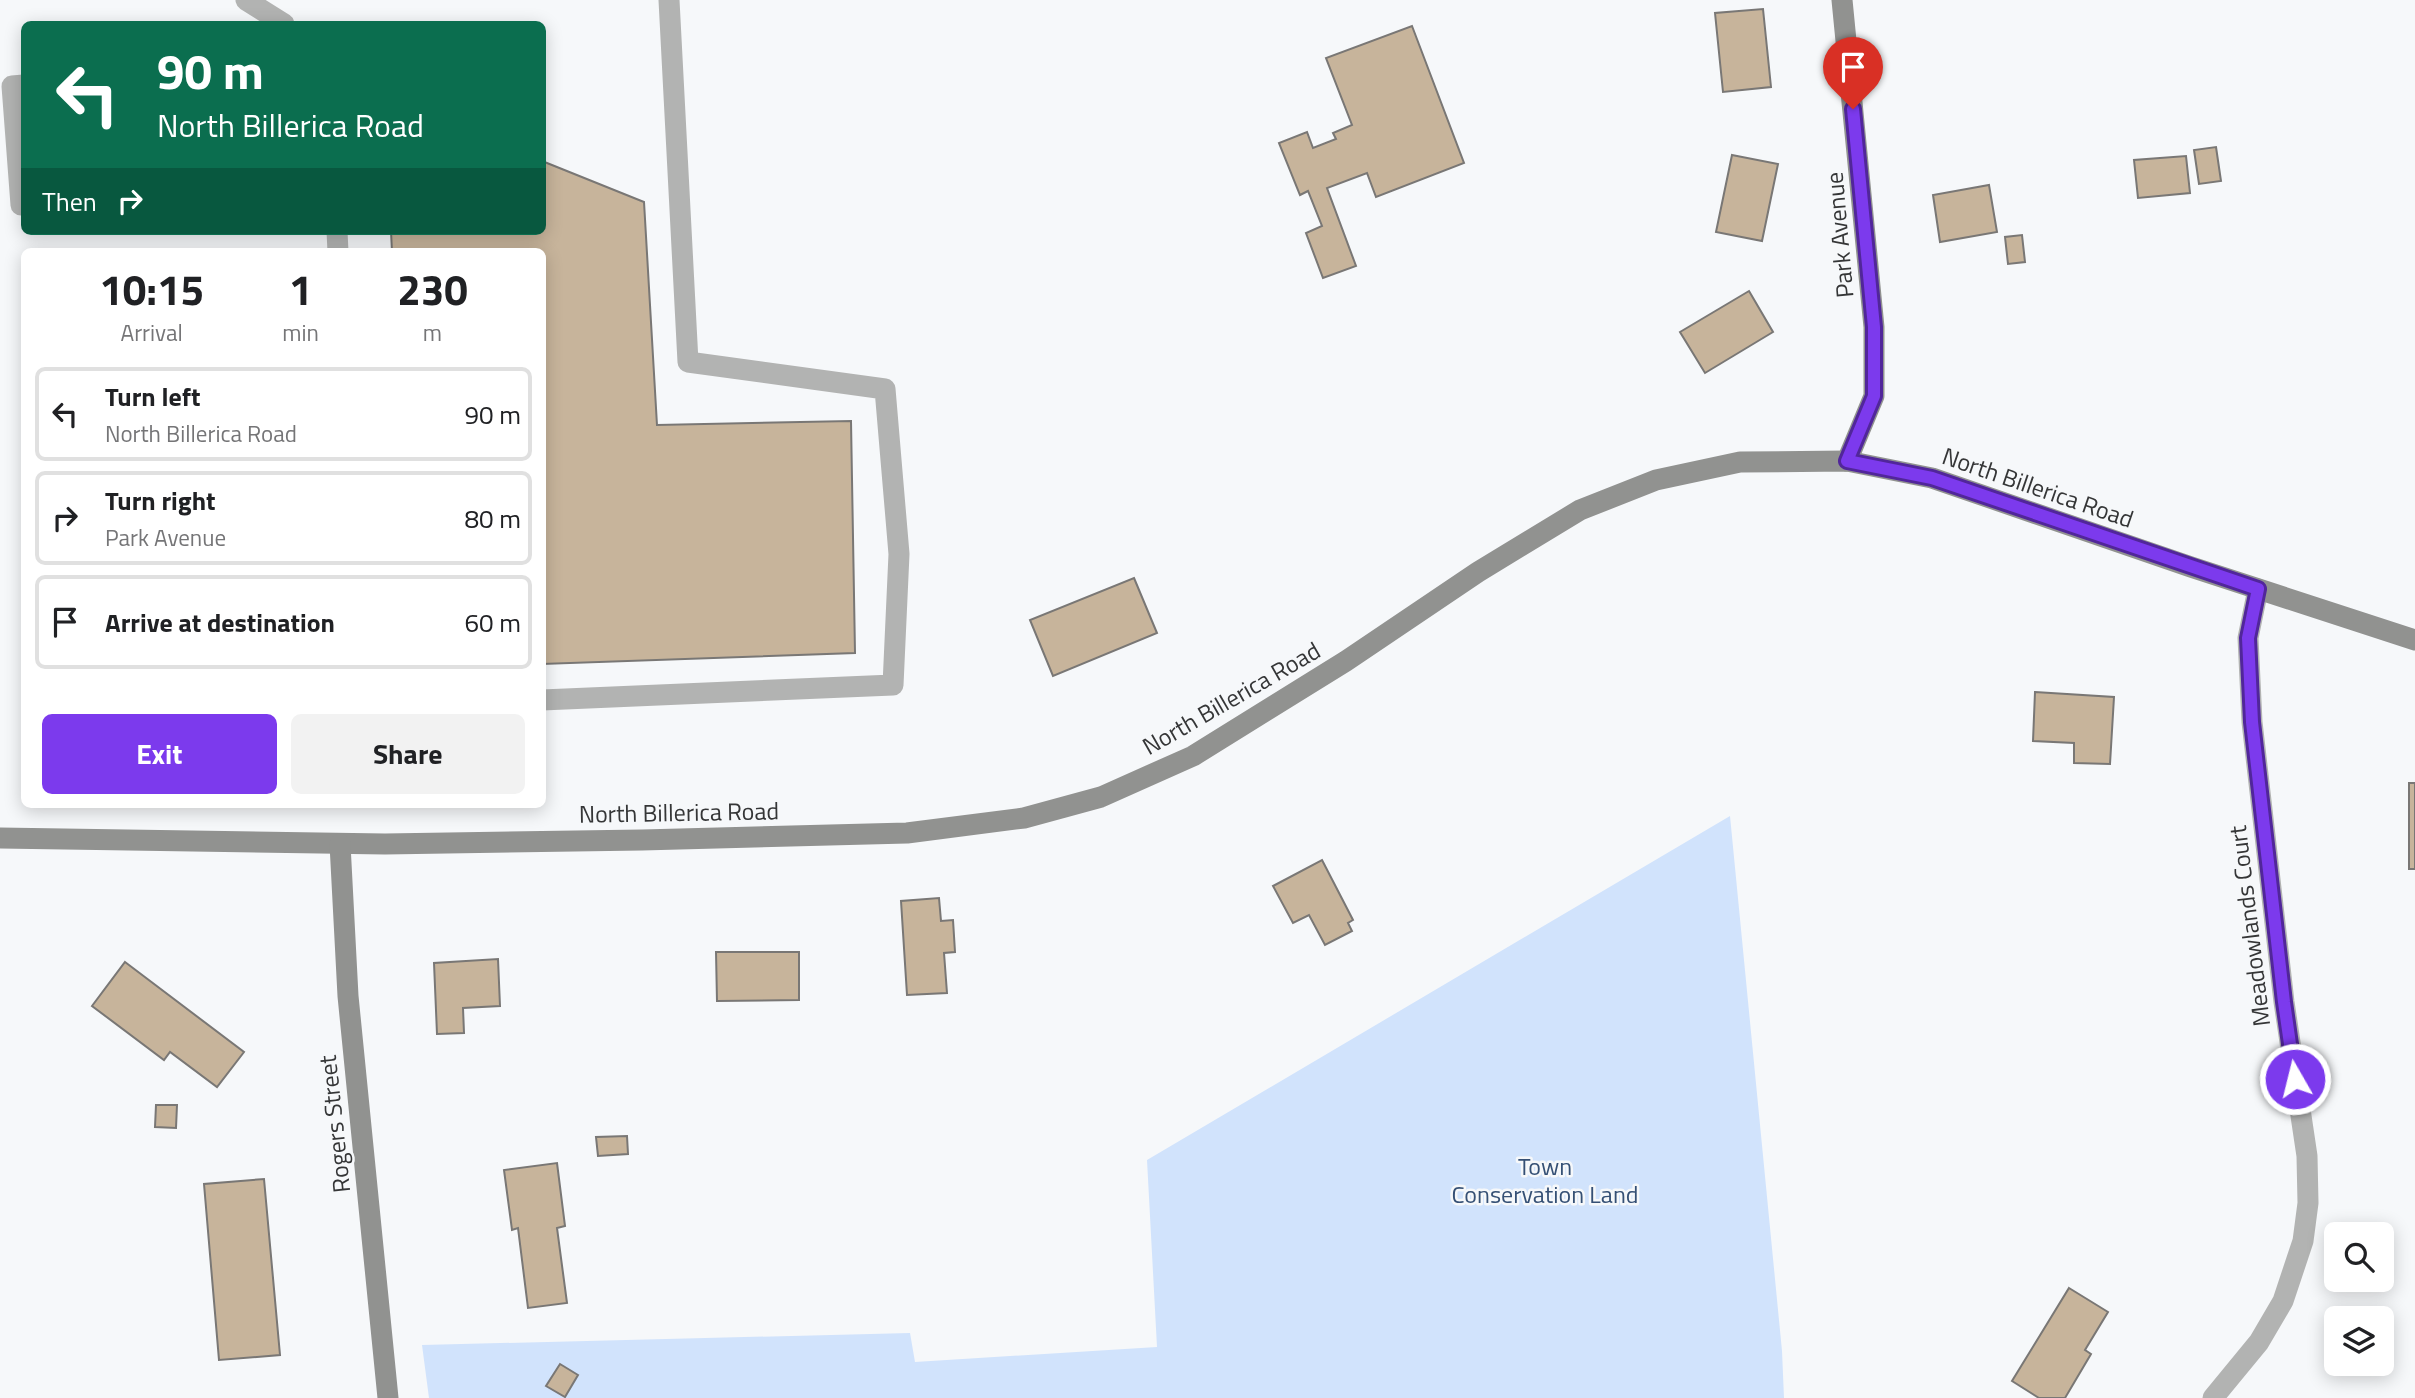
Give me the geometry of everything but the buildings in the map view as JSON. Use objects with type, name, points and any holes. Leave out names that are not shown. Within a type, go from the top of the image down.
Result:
[{"type":"main road","name":"Park Avenue","points":[[1842,0],[1874,327],[1874,396],[1847,461]]},
{"type":"main road","name":"North Billerica Road","points":[[0,838],[340,844],[642,840],[906,833],[1024,818],[1101,797],[1193,755],[1346,661],[1478,572],[1580,510],[1656,480],[1740,463],[1847,461],[1932,478],[2415,640]]},
{"type":"main road","name":"Rogers Street","points":[[340,844],[348,996],[388,1398]]},
{"type":"street","points":[[246,0],[279,21]]},
{"type":"street","points":[[546,700],[892,685],[899,554],[885,389],[688,362],[669,0]]},
{"type":"street","points":[[21,85],[12,86],[21,205]]},
{"type":"street","name":"Meadowlands Court","points":[[2213,1398],[2259,1342],[2283,1301],[2303,1241],[2308,1203],[2307,1156],[2284,1002],[2252,722],[2248,638],[2258,589]]},
{"type":"green space","name":"Town Conservation Land","points":[[1730,816],[1782,1351],[1784,1398],[429,1398],[422,1345],[910,1333],[915,1362],[1157,1347],[1147,1160]]},
{"type":"route","points":[[1853,109],[1874,327],[1874,396],[1847,461],[1932,478],[2258,589],[2248,638],[2252,722],[2295,1079]]}]
